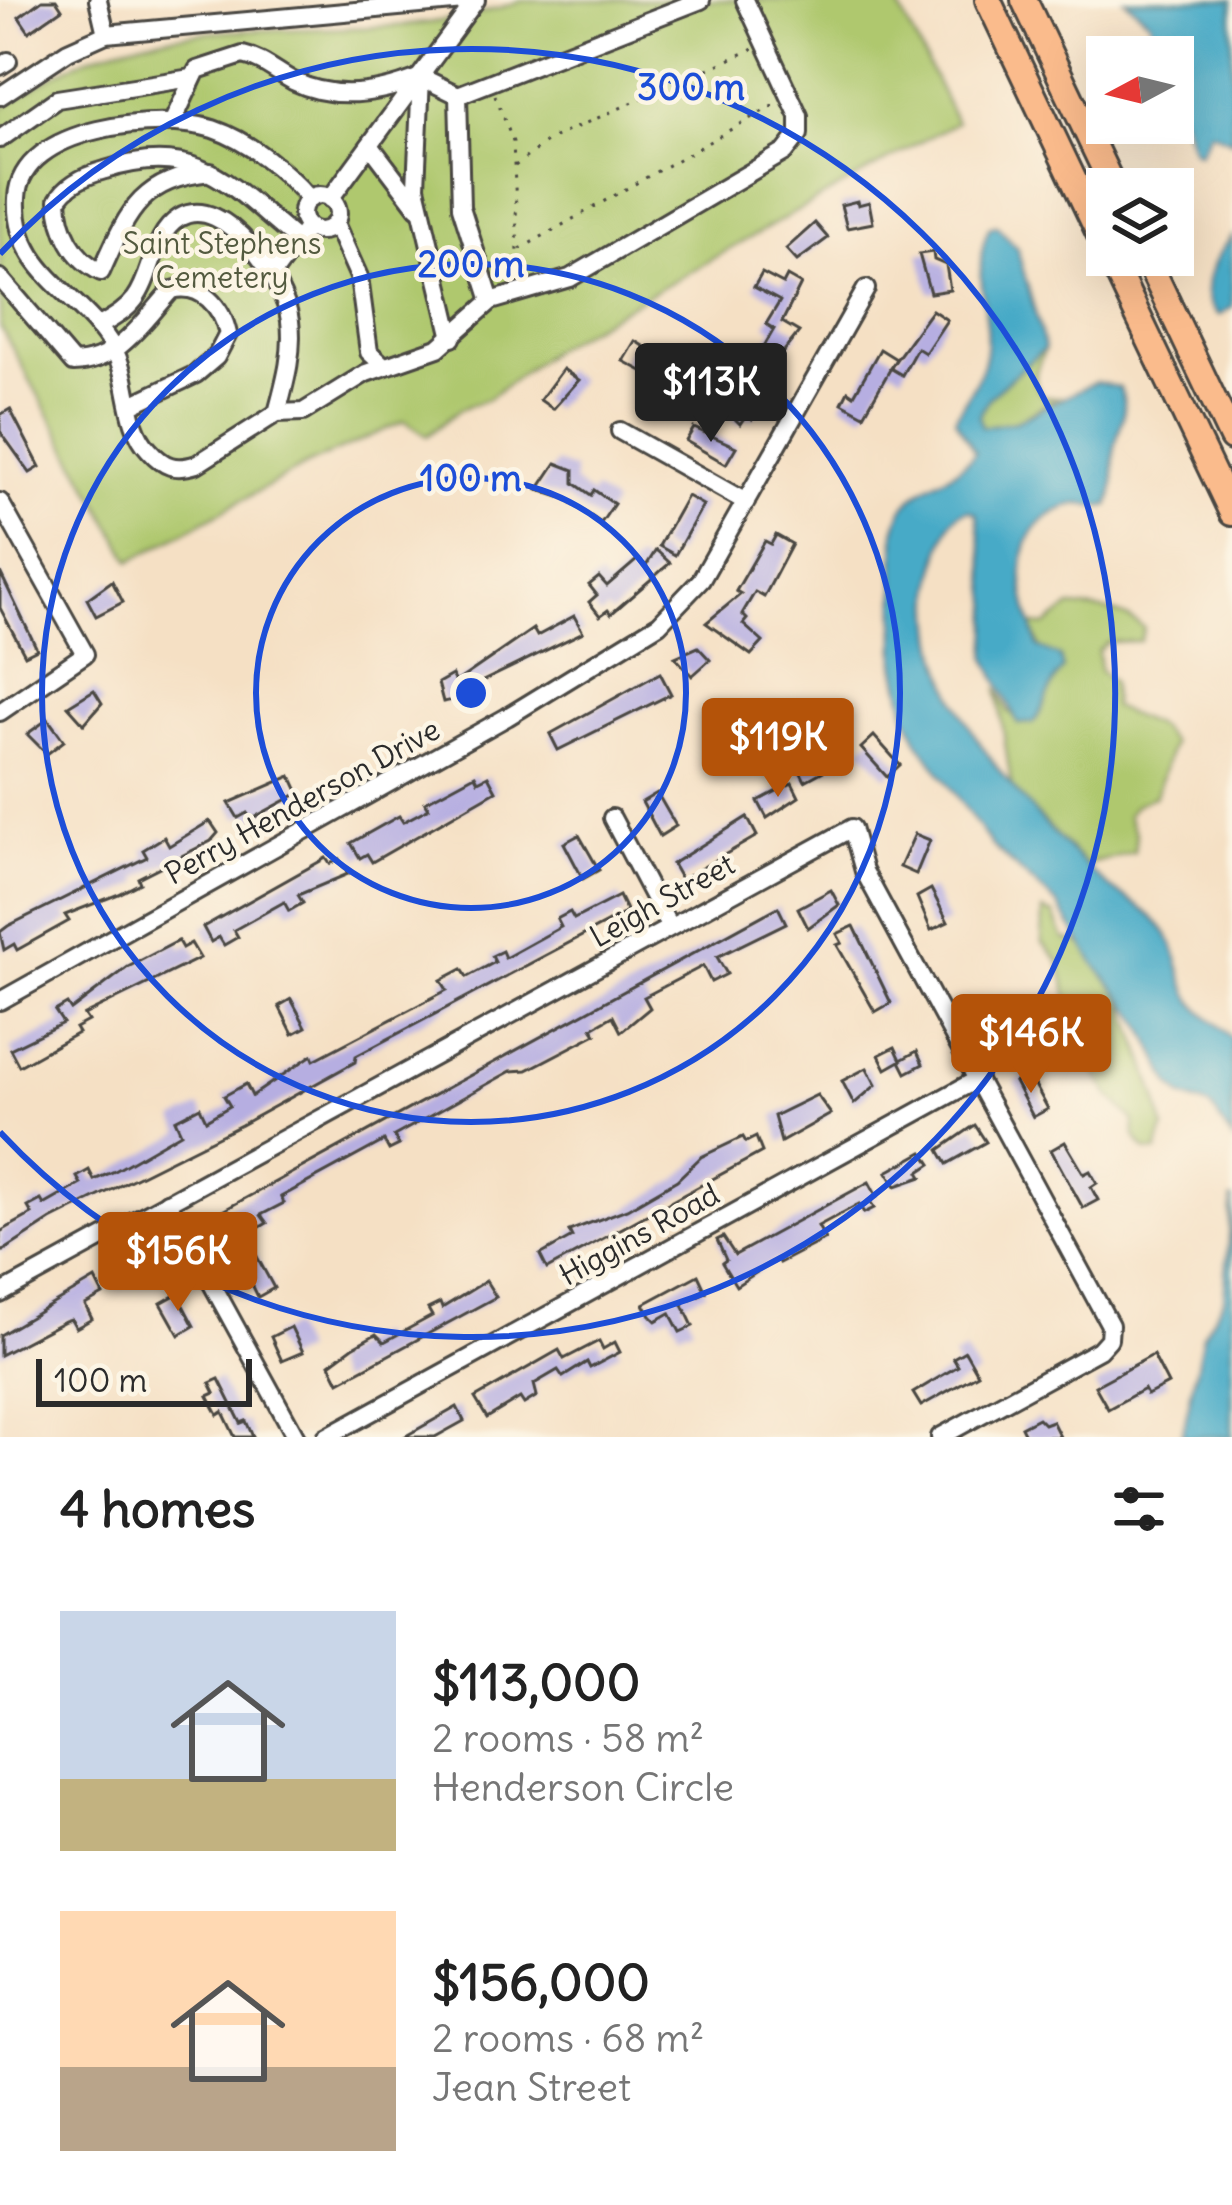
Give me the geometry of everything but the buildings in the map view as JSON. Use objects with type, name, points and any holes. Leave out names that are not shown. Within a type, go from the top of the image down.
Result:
[{"type":"highway","points":[[988,0],[1086,207]]},
{"type":"highway","points":[[1024,0],[1104,168]]},
{"type":"highway","points":[[1119,276],[1232,513]]},
{"type":"highway","points":[[1155,276],[1232,438]]},
{"type":"street","points":[[98,0],[106,34]]},
{"type":"street","points":[[0,96],[68,51],[106,34],[475,0]]},
{"type":"street","points":[[330,199],[475,0]]},
{"type":"street","points":[[174,119],[191,78],[209,62],[243,55],[313,89],[335,94],[391,90],[421,77],[458,95],[701,0]]},
{"type":"street","points":[[330,199],[310,199],[234,139],[174,119],[83,135],[38,159],[18,187],[19,222],[35,265],[112,346],[144,445],[172,468],[197,464],[277,413],[303,412],[383,365],[452,338],[490,301],[570,278],[772,162],[799,134],[792,96],[745,0]]},
{"type":"street","points":[[421,77],[415,166],[421,213],[452,338]]},
{"type":"street","points":[[0,139],[58,99],[191,78]]},
{"type":"street","points":[[458,95],[461,207],[490,301]]},
{"type":"street","points":[[370,145],[421,213]]},
{"type":"street","points":[[212,172],[172,178],[144,196],[123,224],[101,272],[78,255],[63,229],[58,200],[63,191],[98,172],[167,160],[212,172],[303,233],[322,231],[335,223]]},
{"type":"street","points":[[274,274],[303,233],[302,213],[310,199]]},
{"type":"street","points":[[330,199],[337,211],[335,223],[359,277],[369,352],[383,365]]},
{"type":"street","points":[[98,327],[134,302],[167,230],[190,214],[222,221],[274,274],[291,323],[288,367],[277,413]]},
{"type":"street","points":[[0,278],[68,360],[92,361],[132,338],[172,290],[184,286],[211,301],[224,320],[226,344],[217,357],[131,405]]},
{"type":"street","name":"Perry Henderson Drive","points":[[0,1001],[632,642],[692,591],[866,289]]},
{"type":"street","points":[[620,431],[746,502]]},
{"type":"street","points":[[0,504],[85,654],[0,712]]},
{"type":"street","points":[[612,818],[669,926]]},
{"type":"street","name":"Leigh Street","points":[[0,1294],[852,827],[863,872],[1106,1311],[1110,1332],[1099,1350],[940,1437]]},
{"type":"street","name":"Higgins Road","points":[[326,1437],[978,1079]]},
{"type":"street","points":[[167,1202],[296,1437]]},
{"type":"path","points":[[515,166],[550,139],[766,43]]},
{"type":"path","points":[[490,84],[513,142],[518,293]]},
{"type":"path","points":[[520,249],[792,96]]},
{"type":"green space","name":"Saint Stephens Cemetery","points":[[522,0],[896,0],[956,122],[557,346],[488,399],[460,409],[427,436],[405,421],[306,465],[131,561],[0,326],[0,110],[82,60],[162,38],[423,23],[474,15]]},
{"type":"green space","points":[[1045,348],[1036,384],[1043,397],[1058,397],[1016,421],[982,427],[978,416],[990,396]]},
{"type":"green space","points":[[1071,607],[1119,614],[1144,628],[1140,641],[1108,642],[1098,651],[1100,671],[1112,682],[1113,707],[1158,727],[1172,743],[1156,795],[1135,805],[1127,815],[1136,834],[1134,852],[1086,865],[1012,790],[997,688],[1008,712],[1033,723],[1053,679],[1031,625],[1045,626]]},
{"type":"green space","points":[[1043,911],[1054,915],[1064,939],[1082,944],[1124,1001],[1164,1128],[1157,1152],[1146,1151],[1135,1137],[1133,1120],[1109,1095],[1081,1048],[1059,961],[1042,942]]},
{"type":"water","points":[[1125,0],[1232,0],[1232,141],[1210,131],[1199,153],[1193,150],[1194,36],[1153,36],[1150,21]]},
{"type":"water","points":[[996,225],[1017,248],[1045,348],[990,396],[979,416],[982,427],[1016,421],[1096,382],[1120,388],[1124,407],[1115,447],[1113,493],[1109,505],[1078,504],[1050,515],[1027,545],[1023,584],[1038,647],[1060,657],[1063,669],[1033,723],[1018,724],[987,658],[990,608],[977,514],[969,510],[953,520],[940,553],[933,600],[937,646],[951,690],[1000,772],[1096,876],[1161,926],[1193,1001],[1232,1040],[1232,1140],[1212,1108],[1183,1097],[1171,1085],[1140,1021],[1094,963],[1058,905],[992,846],[918,741],[906,713],[896,664],[895,532],[908,502],[975,452],[955,419],[984,360],[987,334],[981,259],[989,228]]},
{"type":"water","points":[[1232,236],[1232,307],[1219,315],[1211,307],[1207,286]]},
{"type":"water","points":[[1232,1198],[1232,1437],[1182,1437],[1203,1335],[1224,1299]]}]
